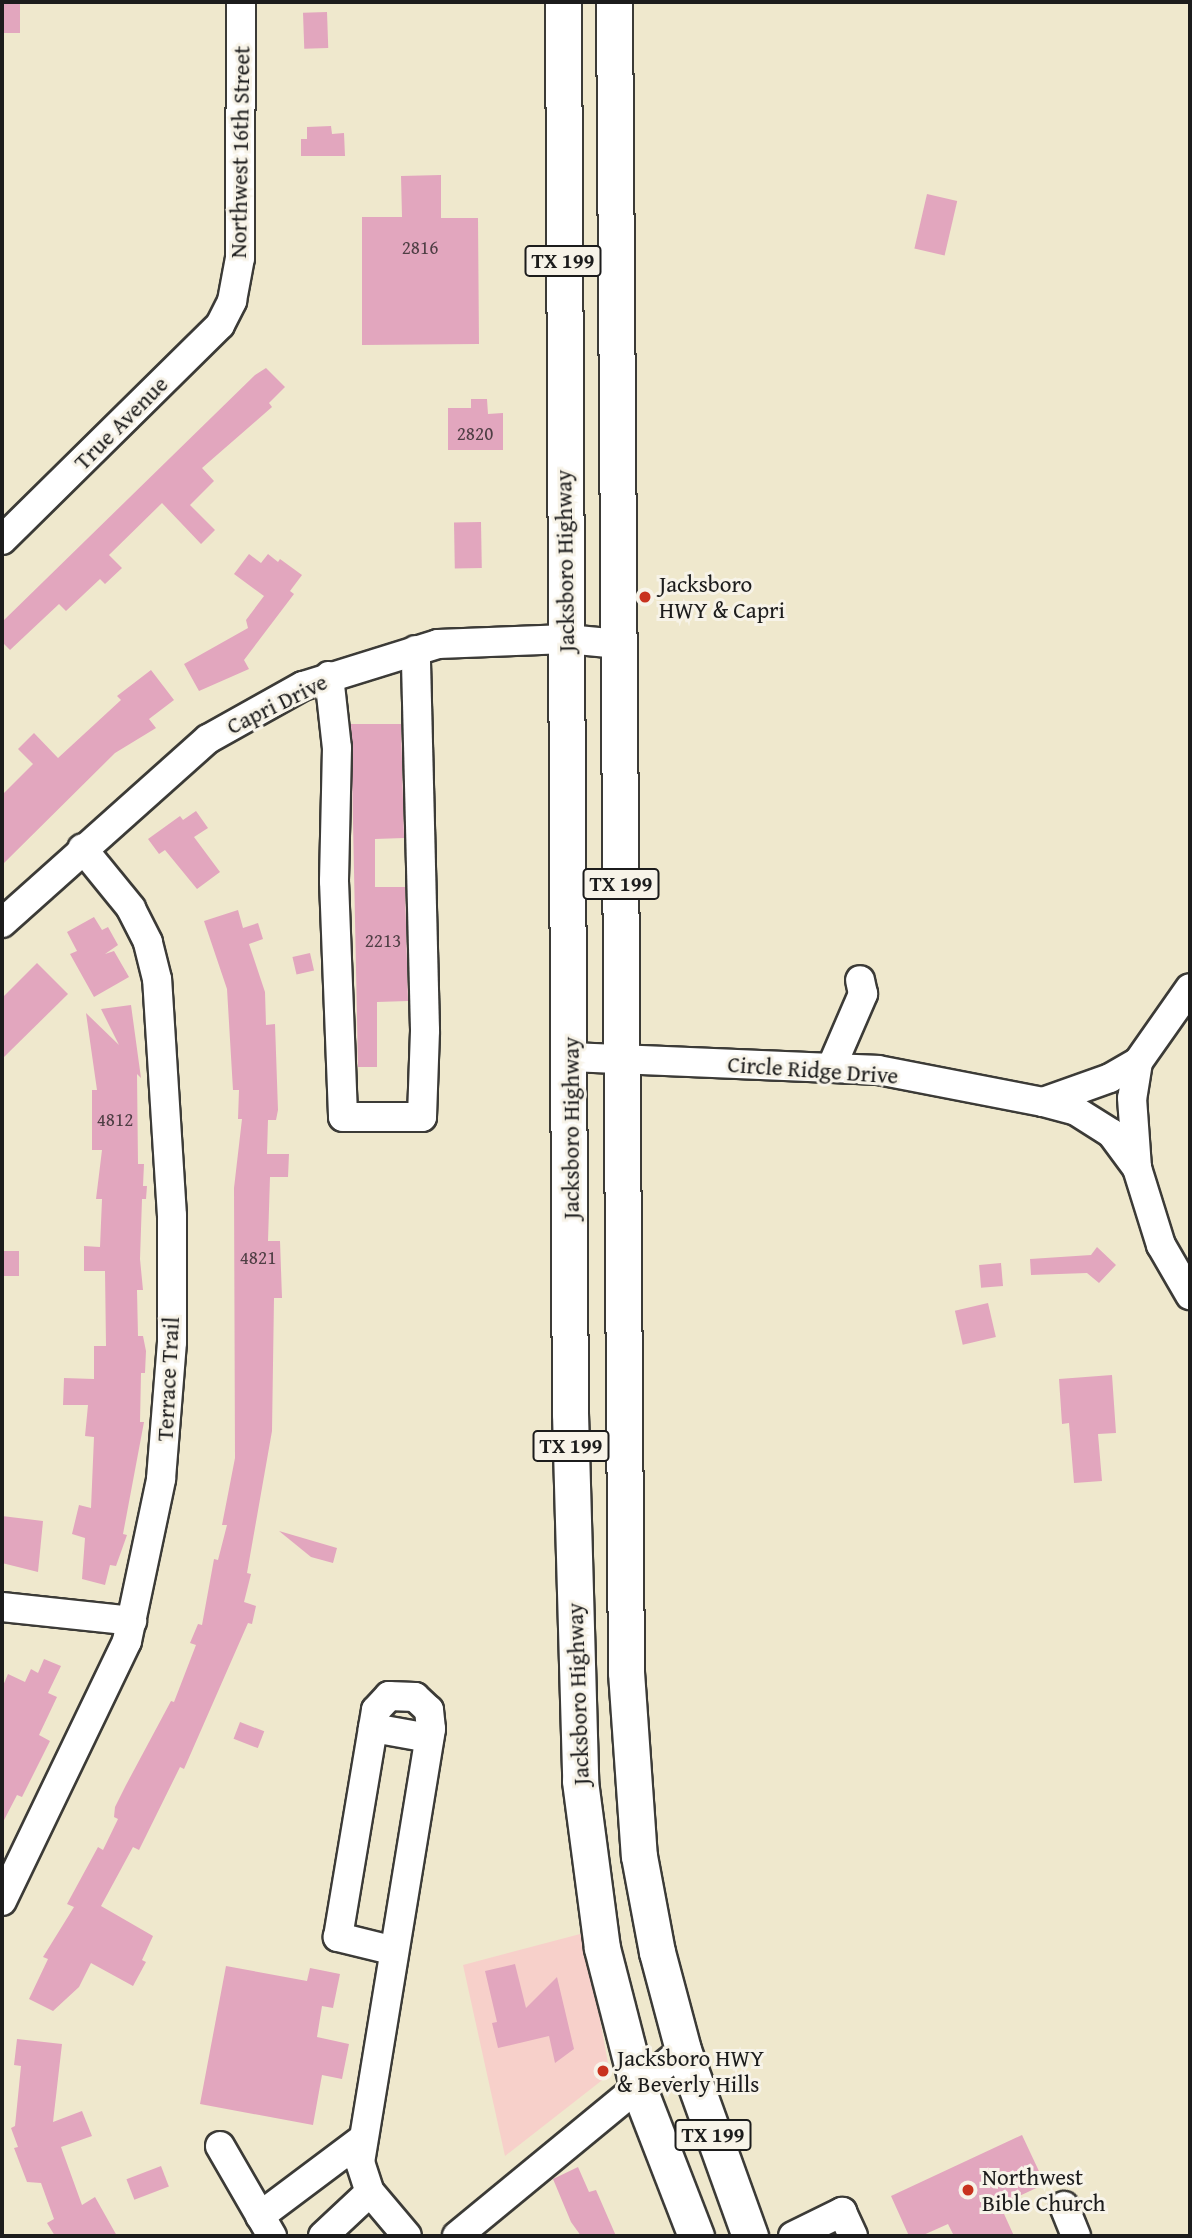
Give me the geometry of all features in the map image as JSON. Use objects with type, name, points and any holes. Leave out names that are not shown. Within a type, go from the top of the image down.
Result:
[{"type":"main road","name":"Jacksboro Highway","points":[[563,2],[563,520],[568,639],[572,1057],[570,1413],[579,1781],[601,1948],[637,2084],[696,2236]]},
{"type":"main road","name":"TX 199","points":[[614,2],[626,1672],[639,1856],[657,1952],[683,2050],[750,2236]]},
{"type":"street","name":"Northwest 16th Street","points":[[232,301],[240,258],[241,2]]},
{"type":"street","name":"True Avenue","points":[[2,540],[220,325],[232,301]]},
{"type":"street","name":"Capri Drive","points":[[2,923],[82,848],[208,739],[258,708],[329,676],[438,644],[568,639],[619,644]]},
{"type":"street","points":[[329,676],[337,748],[334,881],[343,1117],[422,1117],[425,1030],[416,650]]},
{"type":"street","name":"Terrace Trail","points":[[2,1901],[127,1641],[162,1479],[172,1342],[171,1188],[157,979],[148,942],[131,908],[82,848]]},
{"type":"street","points":[[831,1068],[863,994],[860,980]]},
{"type":"street","points":[[1043,1102],[1110,1078],[1138,1062],[1190,989]]},
{"type":"street","name":"Circle Ridge Drive","points":[[572,1057],[878,1070],[1043,1102],[1076,1111],[1111,1133],[1137,1168]]},
{"type":"street","points":[[1138,1062],[1132,1098],[1137,1168],[1161,1245],[1190,1295]]},
{"type":"street","points":[[2,1607],[132,1621]]},
{"type":"street","points":[[391,1950],[338,1937],[376,1710],[389,1696],[415,1697],[429,1710],[429,1738],[360,2141],[360,2162],[370,2192],[407,2236]]},
{"type":"street","points":[[373,1728],[429,1738]]},
{"type":"street","points":[[457,2236],[637,2084],[683,2050]]},
{"type":"street","points":[[220,2146],[266,2226],[360,2141]]},
{"type":"street","points":[[323,2236],[370,2192]]},
{"type":"street","points":[[1064,2206],[1076,2236]]},
{"type":"street","points":[[793,2236],[842,2212],[853,2236]]},
{"type":"shaded area","points":[[584,1933],[610,2074],[505,2156],[463,1965]]},
{"type":"building","points":[[2,2],[20,2],[20,33],[2,33]]},
{"type":"building","points":[[327,12],[328,48],[304,49],[303,13]]},
{"type":"building","points":[[331,126],[332,134],[344,133],[345,156],[301,156],[301,139],[307,139],[307,127]]},
{"type":"building","points":[[441,175],[441,218],[478,218],[479,344],[362,345],[362,217],[402,217],[401,176]]},
{"type":"building","points":[[927,194],[957,201],[945,256],[914,249]]},
{"type":"building","points":[[266,368],[285,387],[269,403],[272,407],[202,468],[214,481],[190,505],[215,530],[201,544],[162,503],[109,555],[122,568],[105,584],[100,579],[66,611],[59,604],[10,650],[2,642],[2,622],[255,375]]},
{"type":"building","points":[[471,399],[487,399],[488,414],[503,413],[503,450],[448,450],[448,408],[471,408]]},
{"type":"building","points":[[454,522],[481,522],[482,568],[455,568]]},
{"type":"building","points":[[249,554],[261,563],[268,554],[302,575],[290,591],[294,594],[244,660],[249,669],[199,691],[184,664],[248,628],[246,620],[264,596],[234,574]]},
{"type":"building","points":[[151,670],[174,700],[149,719],[156,728],[115,753],[2,865],[2,795],[33,764],[18,749],[34,733],[58,758],[121,700],[117,696]]},
{"type":"building","points":[[351,724],[401,724],[404,838],[375,839],[375,887],[405,887],[408,1001],[377,1002],[377,1067],[358,1067]]},
{"type":"building","points":[[196,811],[208,828],[194,837],[220,872],[197,889],[165,850],[159,854],[148,839],[180,816],[183,820]]},
{"type":"building","points":[[238,910],[243,928],[258,923],[263,939],[249,944],[265,992],[266,1025],[275,1024],[278,1110],[276,1120],[268,1120],[267,1154],[289,1154],[288,1177],[270,1177],[268,1241],[280,1241],[282,1298],[274,1298],[272,1431],[247,1573],[251,1574],[244,1602],[256,1606],[252,1624],[248,1623],[184,1769],[180,1767],[139,1850],[133,1847],[101,1906],[153,1936],[142,1960],[146,1962],[133,1986],[91,1963],[79,1987],[53,2011],[29,1999],[48,1959],[43,1957],[74,1907],[67,1904],[98,1847],[103,1850],[118,1819],[114,1817],[115,1807],[126,1785],[171,1701],[174,1702],[196,1645],[190,1643],[198,1624],[202,1625],[214,1559],[218,1560],[227,1525],[222,1525],[235,1458],[234,1188],[242,1119],[238,1119],[239,1090],[233,1090],[227,989],[204,921]]},
{"type":"building","points":[[94,917],[102,930],[108,927],[118,945],[105,954],[114,951],[129,977],[94,997],[70,954],[77,951],[67,932]]},
{"type":"building","points":[[310,953],[314,971],[297,975],[292,957]]},
{"type":"building","points":[[37,963],[68,994],[2,1059],[2,998]]},
{"type":"building","points":[[131,1005],[141,1078],[137,1074],[138,1164],[144,1164],[143,1186],[147,1186],[146,1199],[142,1199],[140,1259],[143,1290],[137,1290],[138,1336],[143,1336],[146,1351],[145,1373],[141,1373],[140,1422],[144,1422],[123,1534],[127,1535],[116,1566],[110,1565],[105,1585],[82,1579],[85,1538],[72,1534],[79,1505],[91,1508],[94,1437],[85,1436],[88,1405],[63,1405],[64,1378],[94,1379],[94,1346],[106,1346],[105,1271],[84,1271],[84,1246],[100,1247],[102,1199],[96,1199],[102,1150],[92,1150],[92,1090],[97,1090],[86,1013],[119,1045],[101,1009]]},
{"type":"building","points":[[1097,1247],[1116,1265],[1099,1283],[1087,1273],[1031,1275],[1030,1259],[1091,1255]]},
{"type":"building","points":[[2,1251],[19,1251],[19,1276],[2,1276]]},
{"type":"building","points":[[1001,1263],[1003,1286],[981,1288],[979,1265]]},
{"type":"building","points":[[988,1303],[996,1337],[963,1345],[955,1311]]},
{"type":"building","points":[[1112,1375],[1116,1433],[1098,1434],[1102,1481],[1074,1483],[1069,1423],[1062,1424],[1059,1379]]},
{"type":"building","points":[[2,1516],[43,1521],[38,1572],[2,1563]]},
{"type":"building","points":[[279,1531],[337,1548],[333,1563],[311,1557]]},
{"type":"building","points":[[44,1659],[61,1666],[48,1693],[57,1697],[39,1735],[50,1741],[22,1797],[17,1795],[2,1824],[2,1688],[8,1674],[25,1682],[31,1669],[38,1673]]},
{"type":"building","points":[[240,1722],[264,1731],[258,1748],[234,1739]]},
{"type":"building","points":[[515,1964],[526,2008],[557,1977],[574,2049],[555,2063],[549,2036],[498,2048],[492,2023],[497,2022],[485,1971]]},
{"type":"building","points":[[226,1966],[307,1981],[310,1968],[340,1974],[333,2008],[322,2006],[317,2037],[349,2044],[342,2079],[322,2075],[313,2125],[200,2104]]},
{"type":"building","points":[[17,2039],[62,2044],[53,2122],[82,2111],[92,2136],[61,2147],[82,2205],[95,2197],[117,2236],[55,2236],[47,2223],[54,2219],[41,2183],[27,2182],[14,2148],[18,2147],[11,2128],[15,2126],[21,2066],[14,2065]]},
{"type":"building","name":"Northwest Bible Church","points":[[1022,2135],[1045,2184],[1000,2205],[1014,2236],[954,2236],[948,2224],[921,2236],[909,2236],[891,2196]]},
{"type":"building","points":[[161,2166],[169,2187],[134,2200],[126,2179]]},
{"type":"building","points":[[578,2167],[589,2192],[596,2190],[616,2236],[581,2236],[571,2222],[553,2179]]},
{"type":"place","name":"Jacksboro HWY & Capri","points":[[645,597]]},
{"type":"place","name":"Jacksboro HWY & Beverly Hills","points":[[603,2071]]},
{"type":"place","name":"Northwest Bible Church","points":[[968,2190]]}]
